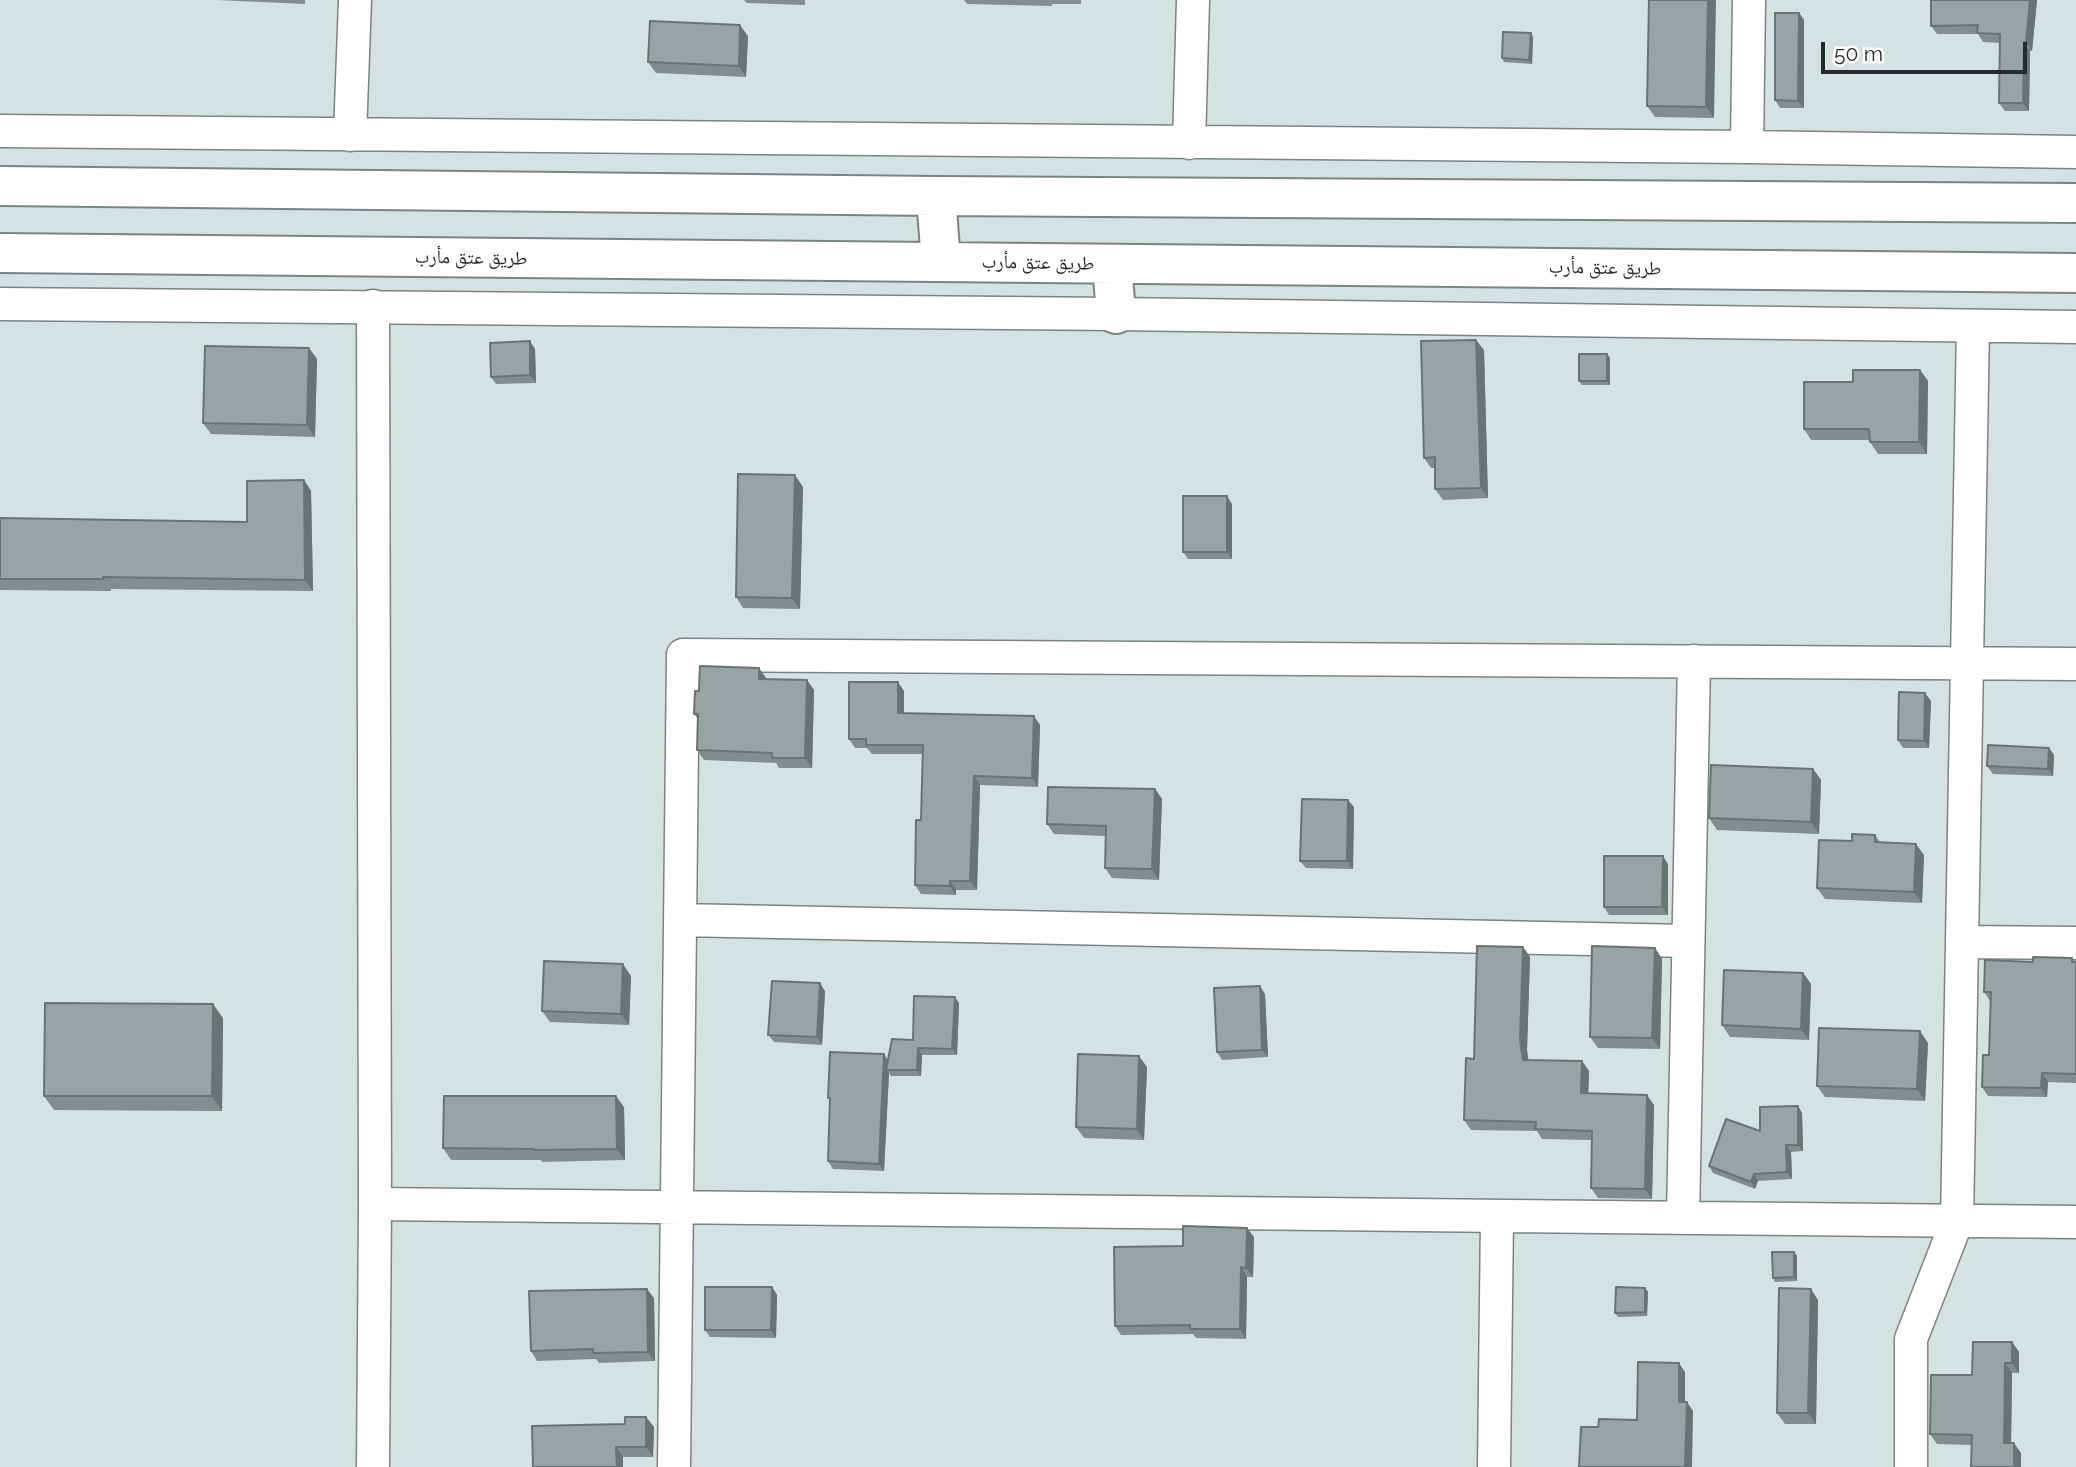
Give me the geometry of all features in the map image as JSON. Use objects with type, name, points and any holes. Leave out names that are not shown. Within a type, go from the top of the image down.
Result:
[{"type":"main road","points":[[0,186],[936,197],[2076,203]]},
{"type":"main road","points":[[936,197],[942,262]]},
{"type":"main road","name":"طريق عتق مأرب","points":[[0,253],[2076,273]]},
{"type":"main road","points":[[1112,264],[1116,314]]},
{"type":"street","points":[[351,135],[355,0]]},
{"type":"street","points":[[1189,143],[1193,0]]},
{"type":"street","points":[[1747,147],[1749,0]]},
{"type":"street","points":[[0,131],[2076,152]]},
{"type":"street","points":[[0,304],[1116,314],[2076,327]]},
{"type":"street","points":[[373,306],[373,1467]]},
{"type":"street","points":[[1911,1467],[1911,1339],[1957,1221],[1973,326]]},
{"type":"street","points":[[674,1467],[683,654],[2076,664]]},
{"type":"street","points":[[1683,1218],[1694,661]]},
{"type":"street","points":[[681,920],[1688,941]]},
{"type":"street","points":[[1962,942],[2076,943]]},
{"type":"street","points":[[375,1204],[2076,1222]]},
{"type":"street","points":[[1494,1467],[1497,1216]]},
{"type":"building","points":[[1649,0],[1708,0],[1706,107],[1647,106]]},
{"type":"building","points":[[1931,0],[2030,0],[2024,42],[2023,103],[1999,103],[2000,34],[1977,33],[1978,25],[1931,26]]},
{"type":"building","points":[[1775,13],[1799,13],[1798,101],[1775,100]]},
{"type":"building","points":[[650,21],[740,25],[739,66],[648,62]]},
{"type":"building","points":[[1503,32],[1531,33],[1529,60],[1502,58]]},
{"type":"building","points":[[1476,340],[1481,488],[1435,489],[1435,457],[1424,458],[1421,341]]},
{"type":"building","points":[[530,341],[530,375],[491,377],[490,343]]},
{"type":"building","points":[[205,346],[309,348],[307,425],[203,423]]},
{"type":"building","points":[[1579,354],[1607,354],[1607,381],[1579,381]]},
{"type":"building","points":[[1853,370],[1920,370],[1919,442],[1870,442],[1869,429],[1804,429],[1804,382],[1853,382]]},
{"type":"building","points":[[738,474],[795,475],[792,598],[736,597]]},
{"type":"building","points":[[304,480],[305,580],[103,577],[0,579],[0,518],[247,522],[247,481]]},
{"type":"building","points":[[1183,496],[1227,496],[1227,552],[1183,552]]},
{"type":"building","points":[[700,666],[759,668],[759,679],[807,680],[805,758],[772,758],[772,753],[697,750],[698,714],[694,714],[695,691],[699,691]]},
{"type":"building","points":[[849,682],[898,682],[898,713],[1034,716],[1032,778],[974,776],[970,881],[950,881],[950,886],[915,885],[916,820],[921,820],[923,745],[866,745],[866,739],[849,739]]},
{"type":"building","points":[[1899,692],[1925,693],[1924,741],[1898,740]]},
{"type":"building","points":[[1988,745],[2049,748],[2048,769],[1987,766]]},
{"type":"building","points":[[1711,765],[1813,769],[1811,822],[1709,818]]},
{"type":"building","points":[[1048,787],[1155,789],[1152,869],[1105,868],[1106,826],[1047,824]]},
{"type":"building","points":[[1302,799],[1348,800],[1347,861],[1300,861]]},
{"type":"building","points":[[1852,834],[1875,835],[1875,842],[1916,844],[1914,892],[1817,888],[1819,840],[1852,841]]},
{"type":"building","points":[[1604,856],[1663,856],[1662,907],[1604,907]]},
{"type":"building","points":[[1477,946],[1523,947],[1520,1040],[1523,1060],[1582,1061],[1581,1093],[1647,1095],[1645,1189],[1591,1188],[1592,1131],[1535,1129],[1536,1122],[1464,1120],[1466,1058],[1474,1059]]},
{"type":"building","points":[[1592,946],[1655,948],[1652,1038],[1590,1037]]},
{"type":"building","points":[[2033,957],[2072,958],[2072,962],[2076,962],[2076,1074],[2042,1073],[2041,1088],[1982,1087],[1983,1055],[1989,1055],[1991,992],[1984,992],[1985,960],[2033,962]]},
{"type":"building","points":[[544,961],[623,964],[621,1014],[542,1011]]},
{"type":"building","points":[[1724,970],[1803,973],[1801,1029],[1722,1025]]},
{"type":"building","points":[[772,981],[820,983],[817,1037],[768,1035]]},
{"type":"building","points":[[1260,986],[1262,1050],[1217,1052],[1214,988]]},
{"type":"building","points":[[914,996],[955,997],[952,1049],[918,1048],[917,1070],[886,1070],[892,1039],[913,1040]]},
{"type":"building","points":[[45,1003],[213,1004],[212,1096],[44,1096]]},
{"type":"building","points":[[1819,1028],[1920,1031],[1917,1089],[1817,1086]]},
{"type":"building","points":[[830,1052],[884,1054],[879,1164],[828,1161]]},
{"type":"building","points":[[1078,1054],[1139,1056],[1137,1129],[1076,1127]]},
{"type":"building","points":[[444,1096],[616,1096],[617,1149],[443,1148]]},
{"type":"building","points":[[1798,1106],[1798,1145],[1786,1145],[1787,1172],[1754,1174],[1751,1182],[1709,1166],[1726,1119],[1760,1131],[1760,1107]]},
{"type":"building","points":[[1183,1226],[1247,1228],[1246,1268],[1241,1267],[1240,1329],[1190,1329],[1190,1325],[1115,1326],[1114,1247],[1183,1246]]},
{"type":"building","points":[[1772,1252],[1794,1252],[1794,1277],[1773,1278]]},
{"type":"building","points":[[705,1287],[772,1287],[771,1330],[705,1330]]},
{"type":"building","points":[[1616,1287],[1645,1288],[1645,1312],[1615,1313]]},
{"type":"building","points":[[1779,1288],[1811,1289],[1808,1413],[1777,1413]]},
{"type":"building","points":[[647,1289],[648,1352],[593,1353],[593,1349],[531,1351],[529,1291]]},
{"type":"building","points":[[1973,1342],[2012,1342],[2012,1363],[2005,1363],[2004,1443],[2014,1443],[2014,1467],[1971,1467],[1972,1435],[1930,1434],[1931,1375],[1972,1375]]},
{"type":"building","points":[[1638,1362],[1679,1363],[1679,1402],[1687,1402],[1685,1467],[1579,1467],[1581,1427],[1598,1427],[1599,1419],[1637,1420]]},
{"type":"building","points":[[625,1417],[646,1417],[646,1447],[616,1447],[617,1467],[533,1467],[532,1426],[625,1424]]}]
